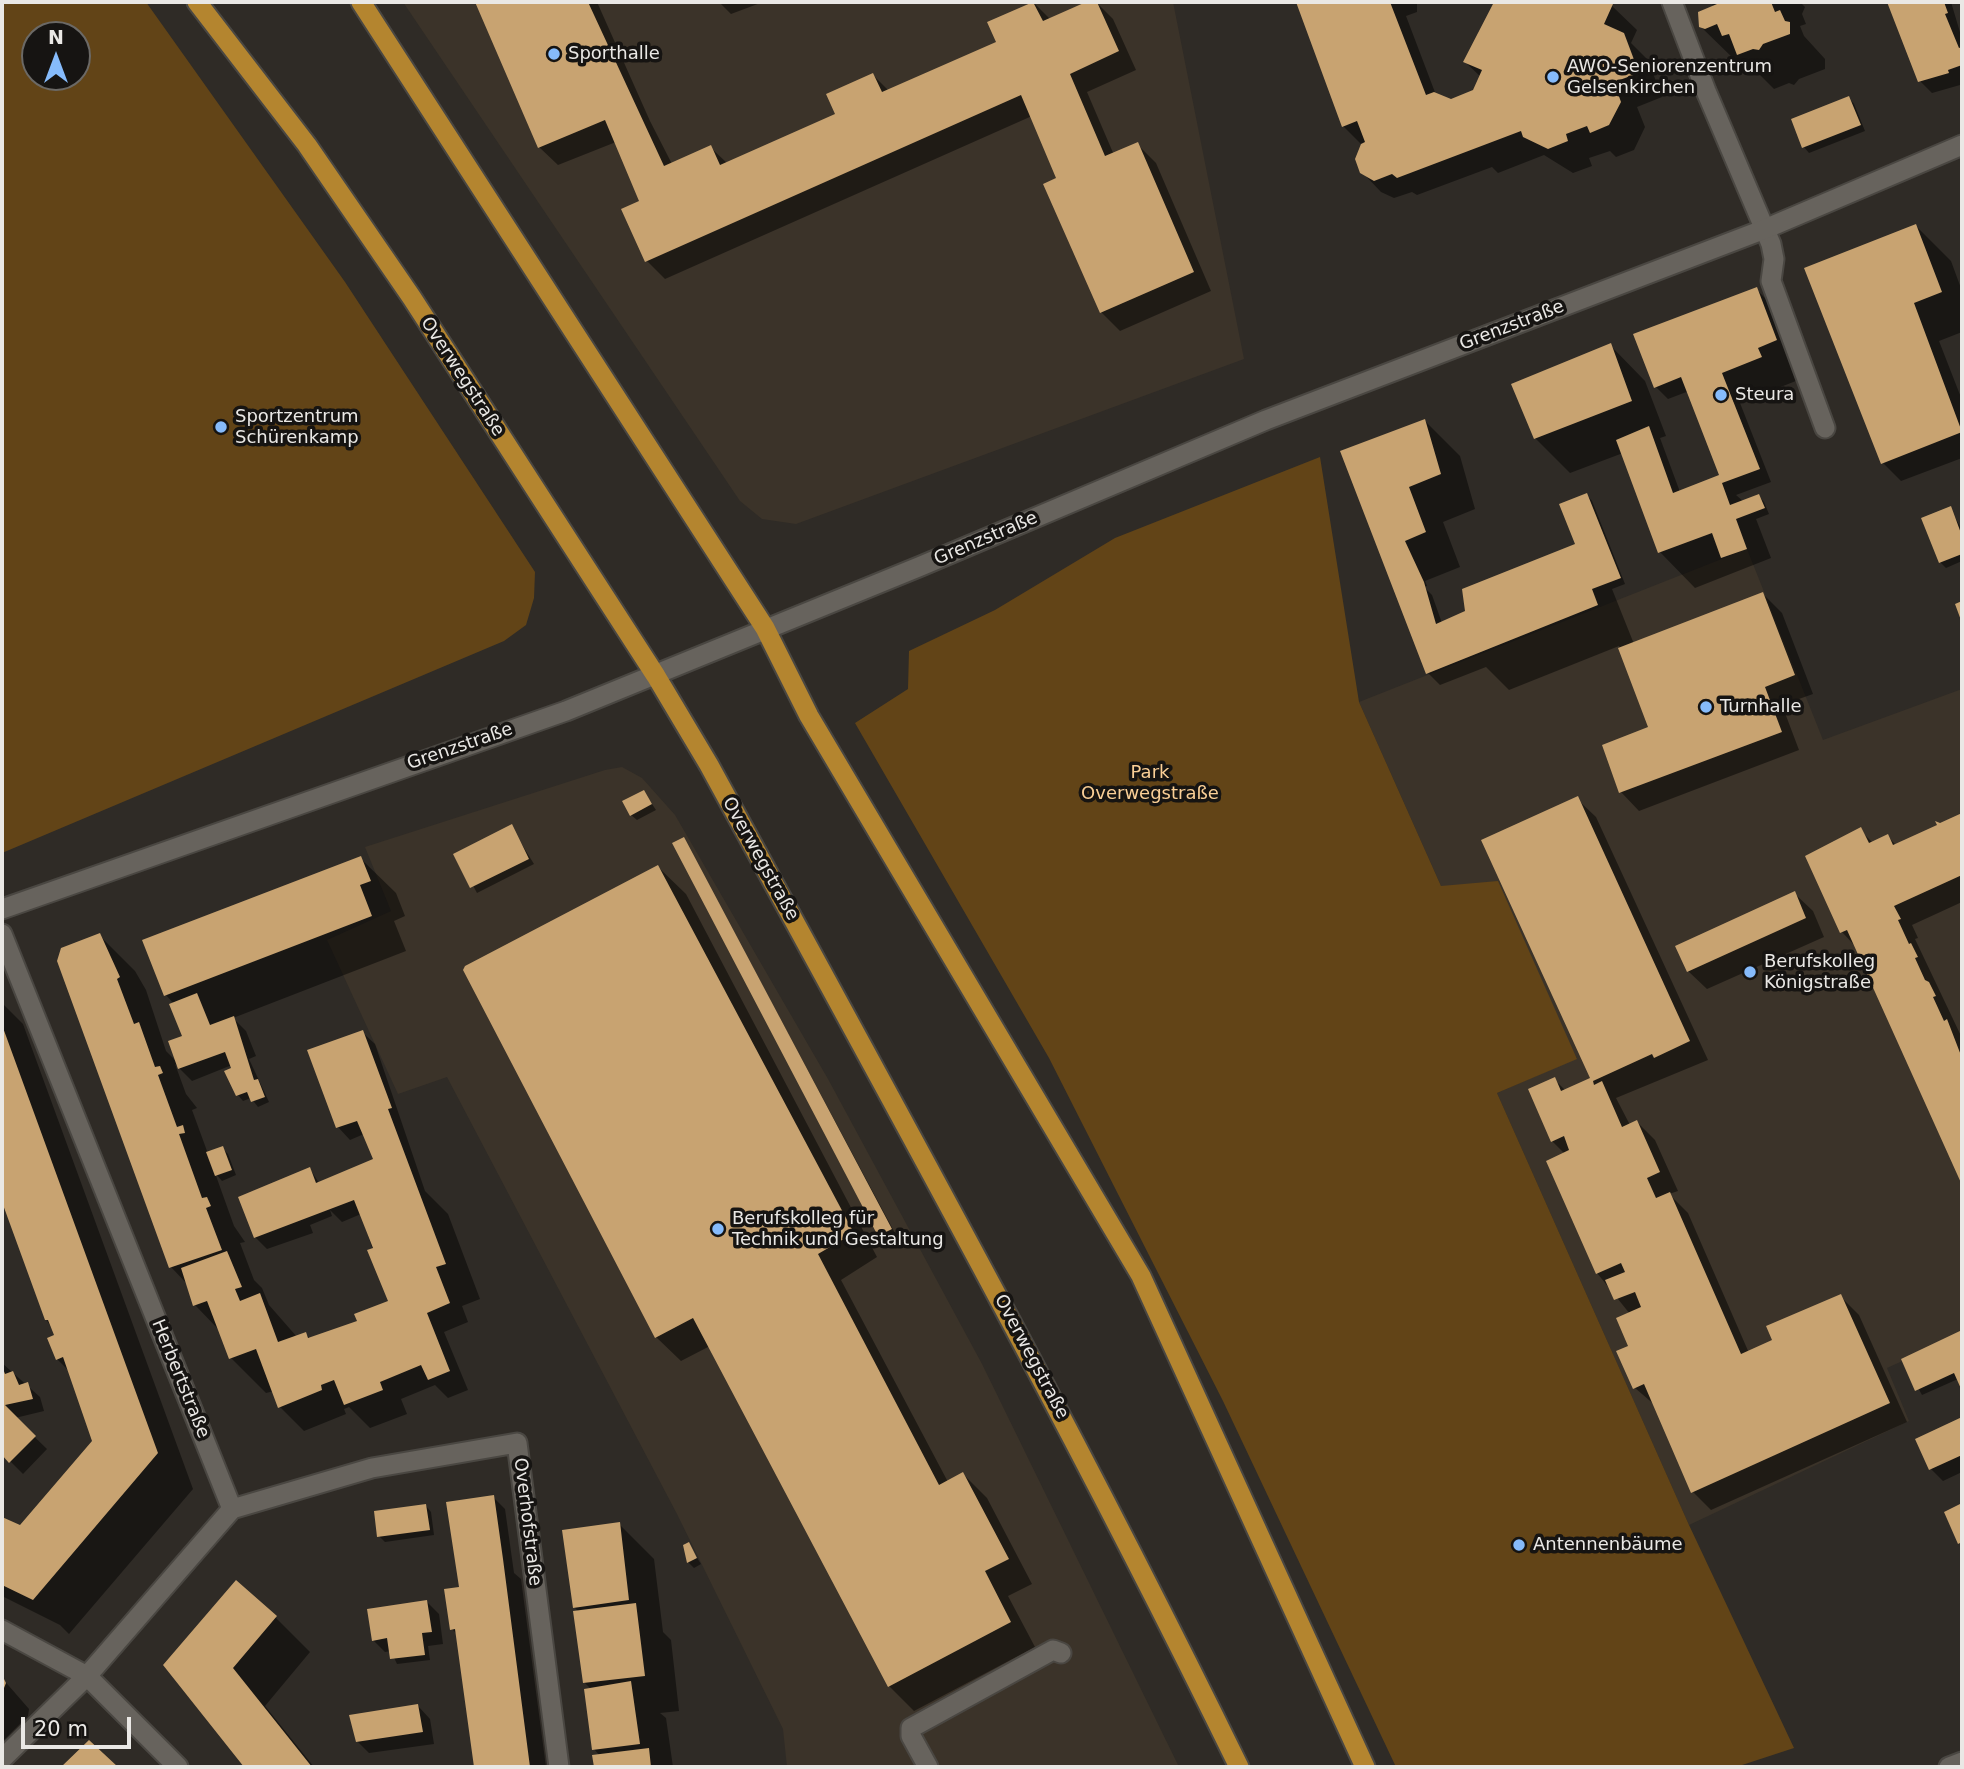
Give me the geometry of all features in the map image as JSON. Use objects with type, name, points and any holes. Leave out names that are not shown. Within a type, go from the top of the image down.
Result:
[{"type":"main road","name":"Overwegstraße","points":[[197,2],[307,145],[412,298],[656,676],[709,765],[1041,1374],[1146,1576],[1239,1767]]},
{"type":"main road","points":[[361,2],[765,628],[809,716],[1141,1276],[1365,1767]]},
{"type":"street","points":[[1672,2],[1706,91],[1765,229],[1773,252],[1771,281],[1825,428]]},
{"type":"street","name":"Grenzstraße","points":[[2,909],[566,711],[656,676],[1266,420],[1765,229],[1962,145]]},
{"type":"street","name":"Herbertstraße","points":[[2,934],[232,1509]]},
{"type":"street","name":"Overhofstraße","points":[[232,1509],[372,1468],[517,1443],[559,1767]]},
{"type":"street","points":[[2,1759],[86,1676],[232,1509]]},
{"type":"street","points":[[2,1630],[86,1676],[178,1767]]},
{"type":"street","points":[[928,1767],[911,1736],[911,1728],[1053,1650],[1061,1653]]},
{"type":"street","points":[[1949,1767],[1962,1762]]},
{"type":"shaded area","points":[[403,2],[1173,2],[1244,359],[796,524],[762,519],[740,501]]},
{"type":"shaded area","name":"Berufskolleg Königstraße","points":[[1747,549],[1823,740],[1962,689],[1962,1334],[1887,1368],[1909,1421],[1689,1525],[1497,1093],[1577,1058],[1441,886],[1359,702]]},
{"type":"shaded area","name":"Berufskolleg für Technik und Gestaltung","points":[[622,767],[642,778],[675,815],[828,1079],[982,1364],[1179,1767],[787,1767],[783,1729],[677,1514],[447,1077],[398,1094],[327,940],[391,911],[365,847],[605,770]]},
{"type":"green space","name":"Sportzentrum Schürenkamp","points":[[2,2],[146,2],[345,282],[535,572],[534,598],[526,625],[504,641],[2,853]]},
{"type":"green space","name":"Park Overwegstraße","points":[[1320,457],[1359,702],[1441,886],[1498,881],[1577,1059],[1497,1093],[1689,1525],[1794,1748],[1736,1767],[1396,1767],[1223,1401],[1049,1058],[855,723],[908,689],[909,651],[995,610],[1115,538]]},
{"type":"building","points":[[475,2],[588,2],[664,166],[711,145],[720,165],[835,114],[826,94],[873,73],[882,92],[996,42],[987,22],[1033,2],[1043,21],[1086,2],[1097,2],[1119,51],[1070,74],[1105,156],[1138,142],[1194,272],[1100,313],[1043,184],[1056,178],[1021,95],[645,262],[621,209],[639,201],[605,120],[538,148]]},
{"type":"building","points":[[1296,2],[1390,2],[1426,95],[1434,92],[1451,99],[1473,90],[1482,70],[1463,62],[1494,2],[1613,4],[1604,24],[1624,33],[1639,73],[1614,82],[1621,102],[1609,125],[1590,133],[1587,126],[1566,134],[1568,141],[1548,149],[1523,137],[1521,131],[1397,178],[1392,174],[1374,181],[1360,173],[1355,159],[1361,144],[1365,142],[1357,121],[1342,127]]},
{"type":"building","points":[[1716,2],[1771,2],[1775,12],[1780,10],[1785,21],[1790,22],[1790,34],[1763,44],[1759,50],[1753,49],[1737,55],[1729,34],[1722,36],[1717,24],[1705,29],[1699,27],[1698,12],[1717,4]]},
{"type":"building","points":[[1887,2],[1944,2],[1948,13],[1945,14],[1959,48],[1962,47],[1962,65],[1948,70],[1949,73],[1918,82]]},
{"type":"building","points":[[1849,96],[1861,125],[1802,148],[1791,119]]},
{"type":"building","points":[[1916,224],[1942,292],[1914,303],[1962,432],[1881,464],[1804,268]]},
{"type":"building","points":[[1757,287],[1777,340],[1758,348],[1762,357],[1722,373],[1760,469],[1722,483],[1730,505],[1759,494],[1765,508],[1736,519],[1747,549],[1721,558],[1712,533],[1658,553],[1616,440],[1649,426],[1673,493],[1719,475],[1681,377],[1654,388],[1633,334]]},
{"type":"building","points":[[1611,343],[1632,401],[1534,439],[1511,384]]},
{"type":"building","points":[[1425,419],[1441,474],[1409,487],[1426,532],[1405,541],[1424,582],[1436,624],[1465,611],[1462,589],[1575,544],[1559,504],[1587,493],[1621,578],[1592,589],[1598,605],[1426,674],[1340,451]]},
{"type":"building","points":[[1951,506],[1962,536],[1962,554],[1939,563],[1921,518]]},
{"type":"building","name":"Turnhalle","points":[[1763,592],[1795,675],[1765,687],[1782,732],[1619,793],[1602,745],[1648,727],[1618,648]]},
{"type":"building","points":[[1962,601],[1962,623],[1955,604]]},
{"type":"building","points":[[644,790],[652,804],[630,816],[622,801]]},
{"type":"building","points":[[1578,796],[1690,1041],[1654,1058],[1652,1054],[1593,1081],[1594,1085],[1602,1081],[1622,1127],[1637,1120],[1660,1172],[1647,1178],[1656,1198],[1670,1192],[1741,1354],[1772,1340],[1766,1326],[1841,1294],[1890,1403],[1691,1493],[1644,1384],[1633,1389],[1616,1351],[1628,1346],[1616,1318],[1641,1307],[1635,1292],[1614,1300],[1605,1280],[1625,1272],[1621,1263],[1596,1274],[1546,1161],[1569,1150],[1564,1136],[1551,1142],[1528,1089],[1555,1077],[1561,1091],[1590,1078],[1481,840]]},
{"type":"building","points":[[1962,813],[1962,875],[1894,906],[1909,944],[1911,943],[1918,957],[1915,958],[1925,980],[1929,982],[1936,996],[1933,997],[1944,1021],[1947,1019],[1962,1058],[1962,1185],[1847,930],[1840,933],[1805,856],[1861,827],[1869,843],[1888,834],[1893,845],[1937,825],[1935,821],[1940,823]]},
{"type":"building","points":[[512,824],[529,859],[470,888],[453,854]]},
{"type":"building","points":[[684,837],[892,1229],[878,1236],[672,843]]},
{"type":"building","points":[[361,856],[371,881],[360,885],[372,916],[164,996],[142,940]]},
{"type":"building","points":[[658,865],[854,1233],[818,1254],[939,1485],[963,1472],[1009,1559],[985,1571],[1011,1622],[888,1687],[693,1318],[655,1338],[463,970],[465,966]]},
{"type":"building","points":[[1795,891],[1806,918],[1687,972],[1675,946]]},
{"type":"building","points":[[100,933],[120,977],[117,979],[134,1024],[139,1022],[155,1067],[160,1066],[163,1073],[158,1075],[177,1127],[183,1125],[185,1133],[179,1134],[202,1198],[207,1197],[211,1206],[206,1208],[222,1250],[169,1268],[57,961],[61,948]]},
{"type":"building","points":[[197,993],[210,1025],[234,1016],[254,1080],[258,1079],[265,1097],[251,1102],[247,1092],[236,1096],[224,1071],[231,1068],[225,1052],[178,1069],[168,1041],[182,1036],[169,1004]]},
{"type":"building","points":[[2,1025],[158,1453],[33,1600],[2,1585],[2,1517],[20,1525],[92,1441],[63,1357],[56,1360],[47,1338],[54,1335],[48,1320],[45,1320],[2,1202]]},
{"type":"building","points":[[363,1030],[392,1108],[388,1109],[446,1264],[436,1267],[450,1303],[427,1313],[450,1371],[428,1380],[421,1365],[380,1382],[383,1390],[344,1405],[334,1380],[321,1385],[322,1390],[278,1408],[256,1349],[229,1359],[207,1301],[193,1306],[181,1268],[227,1251],[242,1287],[235,1289],[240,1301],[260,1293],[278,1342],[306,1332],[308,1338],[357,1321],[354,1314],[388,1301],[367,1250],[373,1248],[354,1200],[254,1238],[238,1197],[310,1167],[316,1183],[373,1159],[357,1121],[336,1128],[307,1050]]},
{"type":"building","points":[[223,1146],[232,1170],[215,1176],[206,1152]]},
{"type":"building","points":[[1962,1330],[1962,1391],[1954,1373],[1915,1391],[1901,1359]]},
{"type":"building","points":[[2,1366],[5,1374],[13,1371],[19,1385],[28,1382],[33,1399],[5,1405],[36,1436],[9,1463],[2,1455]]},
{"type":"building","points":[[1962,1417],[1962,1455],[1929,1470],[1915,1439]]},
{"type":"building","points":[[494,1495],[530,1767],[474,1767],[455,1629],[450,1630],[444,1589],[459,1587],[446,1502]]},
{"type":"building","points":[[1962,1503],[1962,1542],[1958,1544],[1944,1512]]},
{"type":"building","points":[[426,1504],[430,1530],[377,1537],[374,1511]]},
{"type":"building","points":[[620,1522],[629,1600],[573,1608],[562,1530]]},
{"type":"building","points":[[689,1542],[697,1558],[687,1563],[683,1545]]},
{"type":"building","points":[[236,1580],[277,1616],[233,1668],[312,1767],[244,1767],[163,1665]]},
{"type":"building","points":[[427,1600],[432,1632],[422,1633],[425,1655],[390,1659],[387,1638],[372,1641],[367,1609]]},
{"type":"building","points":[[636,1603],[645,1676],[583,1683],[573,1611]]},
{"type":"building","points":[[2,1675],[6,1683],[2,1693]]},
{"type":"building","points":[[631,1681],[640,1744],[592,1750],[584,1689]]},
{"type":"building","points":[[418,1704],[423,1732],[356,1742],[349,1715]]},
{"type":"building","points":[[89,1740],[118,1767],[61,1767]]},
{"type":"building","points":[[649,1748],[651,1767],[594,1767],[592,1755]]},
{"type":"place","name":"Sporthalle","points":[[554,54]]},
{"type":"place","name":"AWO-Seniorenzentrum Gelsenkirchen","points":[[1553,77]]},
{"type":"place","name":"Steura","points":[[1721,395]]},
{"type":"place","name":"Sportzentrum Schürenkamp","points":[[221,427]]},
{"type":"place","name":"Turnhalle","points":[[1706,707]]},
{"type":"place","name":"Berufskolleg Königstraße","points":[[1750,972]]},
{"type":"place","name":"Berufskolleg für Technik und Gestaltung","points":[[718,1229]]},
{"type":"place","name":"Antennenbäume","points":[[1519,1545]]}]
